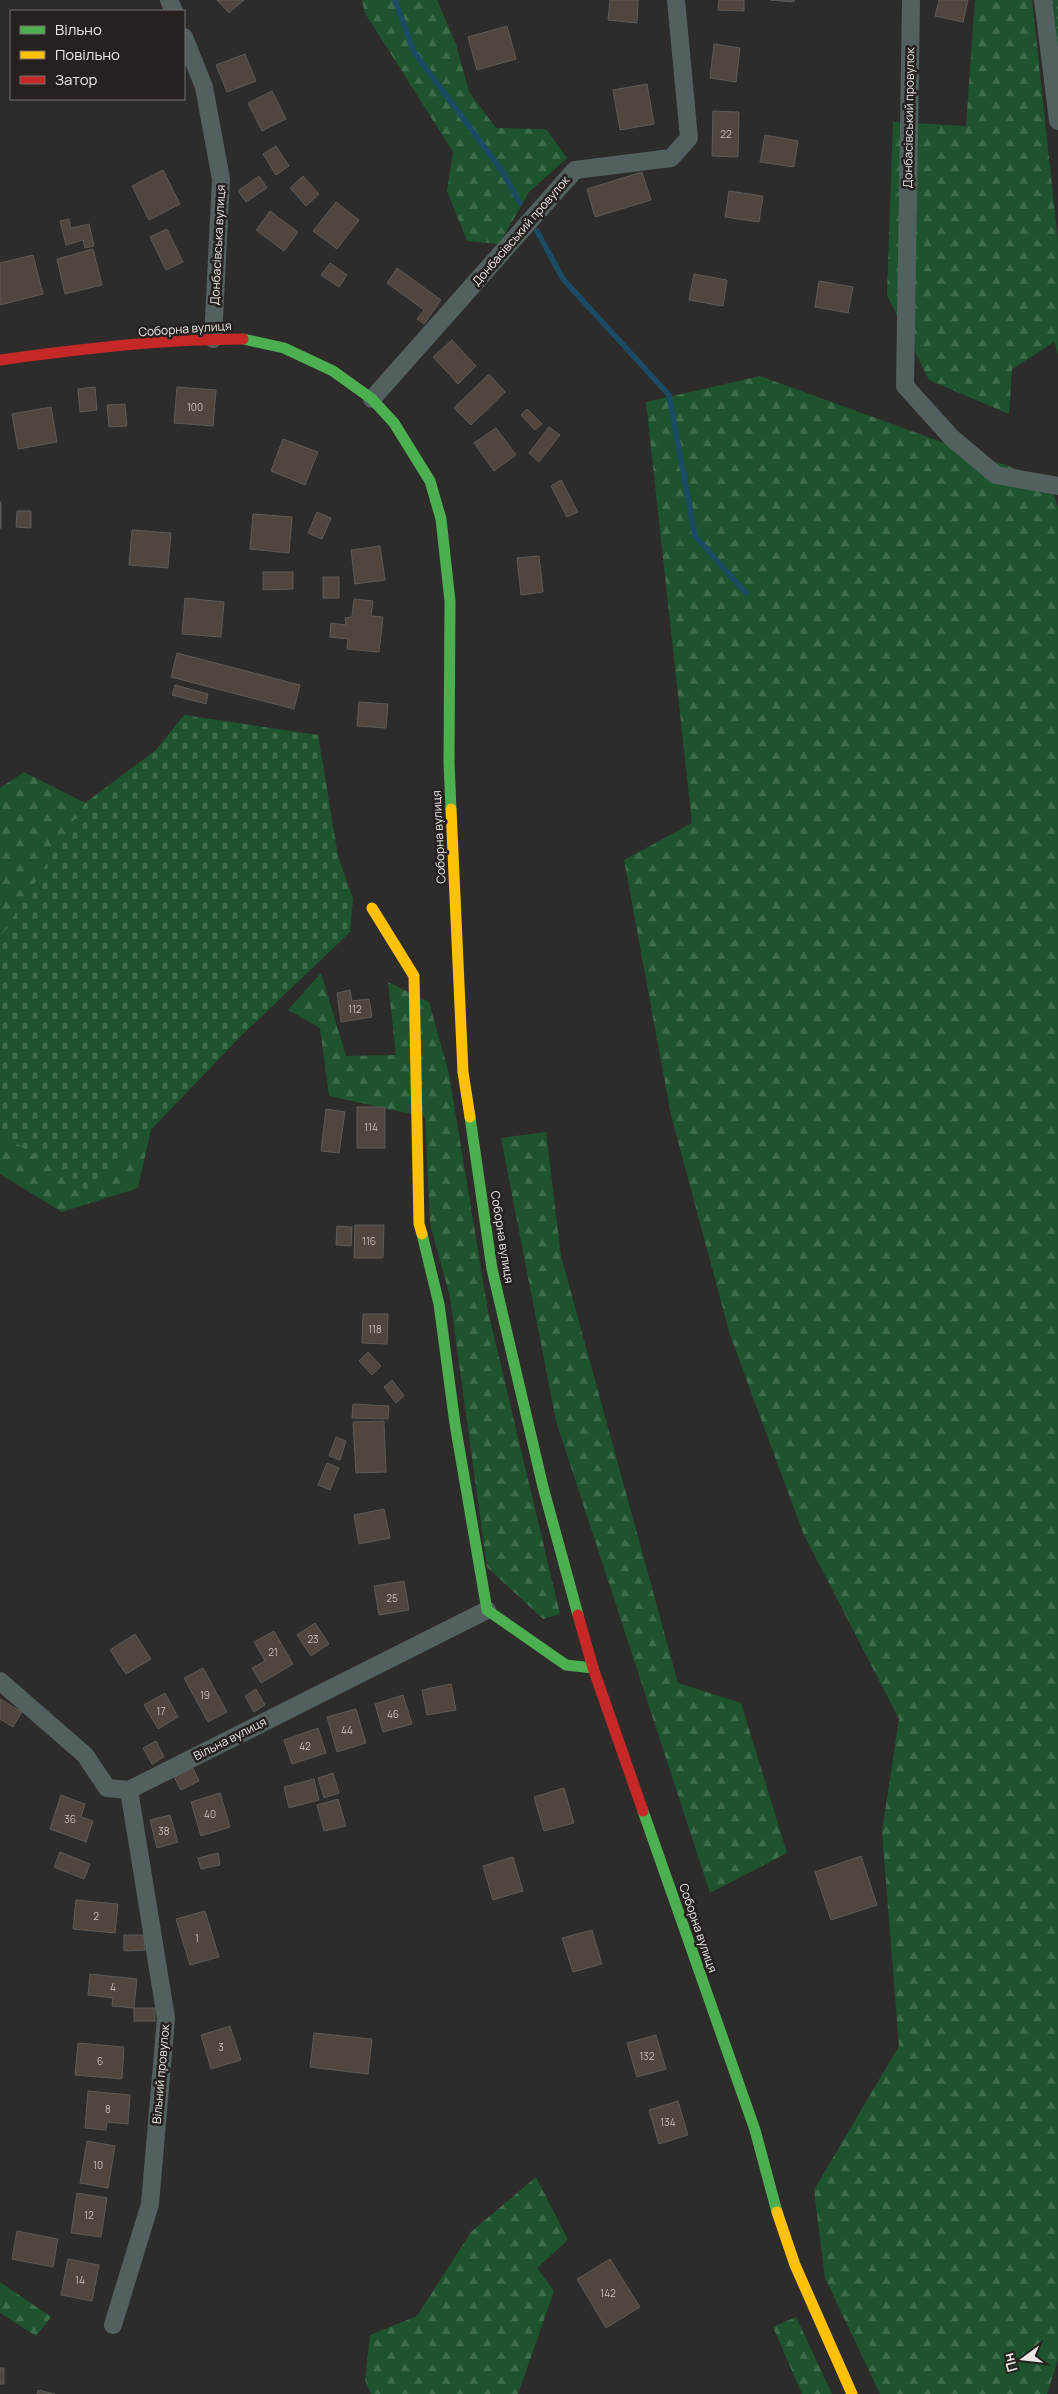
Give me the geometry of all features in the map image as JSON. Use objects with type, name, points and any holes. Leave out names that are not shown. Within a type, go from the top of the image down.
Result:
[{"type":"main road","name":"Соборна вулиця","points":[[0,360],[53,353],[213,339],[248,339],[284,348],[333,371],[372,399],[394,424],[430,481],[441,519],[450,601],[449,762],[463,1072],[492,1268],[543,1488],[592,1668],[755,2130],[773,2200],[795,2265],[852,2394]]},
{"type":"main road","points":[[372,908],[414,976],[419,1224],[439,1304],[455,1424],[487,1610],[566,1665],[592,1668]]},
{"type":"street","name":"Донбасівський провулок","points":[[372,399],[574,170],[671,158],[689,138],[676,0]]},
{"type":"street","name":"Донбасівський провулок","points":[[911,0],[905,386],[952,438],[996,475],[1058,486]]},
{"type":"street","points":[[1043,0],[1058,121]]},
{"type":"street","name":"Донбасівська вулиця","points":[[185,40],[204,87],[221,179],[213,339]]},
{"type":"street","name":"Вільна вулиця","points":[[130,1790],[487,1610]]},
{"type":"street","points":[[0,1680],[85,1755],[107,1788],[130,1790]]},
{"type":"street","name":"Вільний провулок","points":[[113,2325],[150,2204],[166,2018],[130,1790]]},
{"type":"green space","points":[[362,0],[437,0],[456,44],[469,92],[496,128],[546,129],[567,158],[529,192],[499,244],[467,241],[447,191],[453,152],[365,13]]},
{"type":"green space","points":[[975,0],[1032,0],[1058,242],[1058,354],[1054,342],[1012,369],[1009,414],[929,380],[887,295],[893,122],[966,126]]},
{"type":"green space","points":[[1048,0],[1058,0],[1058,77]]},
{"type":"green space","points":[[760,376],[1049,481],[1058,507],[1058,2360],[1047,2394],[880,2394],[825,2278],[814,2190],[899,2046],[882,1832],[899,1719],[803,1533],[730,1335],[671,1115],[624,860],[692,823],[646,402]]},
{"type":"green space","points":[[184,715],[318,735],[338,856],[353,899],[350,932],[239,1038],[90,1193],[0,1132],[0,938],[85,803],[156,750]]},
{"type":"green space","points":[[24,772],[85,803],[70,927],[160,1088],[138,1188],[62,1212],[0,1174],[0,788]]},
{"type":"green space","points":[[321,973],[346,1056],[396,1055],[388,982],[429,1002],[449,1074],[488,1311],[560,1614],[543,1619],[487,1567],[450,1297],[430,1223],[425,1117],[329,1096],[320,1028],[288,1010]]},
{"type":"green space","points":[[546,1132],[561,1256],[678,1683],[741,1703],[787,1853],[710,1893],[556,1421],[501,1138]]},
{"type":"green space","points":[[536,2177],[568,2240],[537,2268],[554,2291],[518,2394],[371,2394],[365,2380],[370,2335],[417,2316],[471,2232]]},
{"type":"green space","points":[[0,2282],[51,2317],[36,2336],[0,2313]]},
{"type":"green space","points":[[796,2317],[832,2394],[802,2394],[773,2327]]},
{"type":"building","points":[[217,0],[244,0],[229,13]]},
{"type":"building","points":[[610,0],[638,0],[637,23],[608,20]]},
{"type":"building","points":[[719,0],[744,0],[744,11],[718,10]]},
{"type":"building","points":[[770,0],[794,0],[794,2]]},
{"type":"building","points":[[939,0],[968,0],[963,22],[935,16]]},
{"type":"building","points":[[507,26],[516,59],[477,70],[468,37]]},
{"type":"building","points":[[714,44],[740,48],[736,82],[710,78]]},
{"type":"building","points":[[245,54],[256,81],[227,92],[216,65]]},
{"type":"building","points":[[647,84],[654,124],[620,130],[613,90]]},
{"type":"building","points":[[272,91],[286,119],[262,131],[248,103]]},
{"type":"building","points":[[713,111],[739,112],[738,157],[712,156]]},
{"type":"building","points":[[765,135],[798,141],[794,167],[760,162]]},
{"type":"building","points":[[276,146],[289,166],[276,175],[263,154]]},
{"type":"building","points":[[163,170],[180,204],[149,220],[132,186]]},
{"type":"building","points":[[642,172],[651,200],[595,217],[587,189]]},
{"type":"building","points":[[259,176],[267,188],[246,202],[238,191]]},
{"type":"building","points":[[303,176],[319,194],[306,206],[290,188]]},
{"type":"building","points":[[729,191],[763,196],[759,222],[725,217]]},
{"type":"building","points":[[336,202],[359,220],[337,249],[313,231]]},
{"type":"building","points":[[270,211],[298,232],[284,251],[256,230]]},
{"type":"building","points":[[69,219],[71,228],[89,224],[94,246],[85,248],[83,240],[66,245],[60,221]]},
{"type":"building","points":[[167,229],[183,262],[166,270],[150,237]]},
{"type":"building","points":[[93,249],[102,285],[65,294],[57,259]]},
{"type":"building","points":[[33,255],[43,294],[0,305],[0,263]]},
{"type":"building","points":[[330,263],[347,275],[339,287],[321,275]]},
{"type":"building","points":[[397,268],[441,300],[424,324],[417,319],[424,310],[387,283]]},
{"type":"building","points":[[694,274],[727,280],[723,306],[689,300]]},
{"type":"building","points":[[819,281],[853,287],[848,313],[815,307]]},
{"type":"building","points":[[452,340],[476,366],[458,384],[433,357]]},
{"type":"building","points":[[489,374],[505,392],[471,425],[454,408]]},
{"type":"building","points":[[95,387],[97,410],[80,412],[78,389]]},
{"type":"building","points":[[177,387],[216,390],[213,426],[174,423]]},
{"type":"building","points":[[125,404],[127,426],[109,427],[107,405]]},
{"type":"building","points":[[51,407],[57,442],[18,449],[12,414]]},
{"type":"building","points":[[527,409],[542,424],[535,430],[521,415]]},
{"type":"building","points":[[549,427],[560,435],[539,462],[529,453]]},
{"type":"building","points":[[496,428],[516,455],[494,471],[474,443]]},
{"type":"building","points":[[283,439],[318,452],[305,485],[271,471]]},
{"type":"building","points":[[561,480],[578,512],[567,517],[551,486]]},
{"type":"building","points":[[1,502],[1,528],[0,528]]},
{"type":"building","points":[[17,511],[31,511],[31,528],[16,527]]},
{"type":"building","points":[[317,512],[331,518],[322,539],[308,533]]},
{"type":"building","points":[[253,514],[292,517],[289,553],[250,549]]},
{"type":"building","points":[[132,530],[171,533],[168,568],[129,565]]},
{"type":"building","points":[[380,546],[385,580],[355,584],[351,550]]},
{"type":"building","points":[[539,556],[543,592],[521,595],[517,558]]},
{"type":"building","points":[[263,572],[293,572],[293,589],[263,590]]},
{"type":"building","points":[[323,577],[339,577],[339,598],[323,598]]},
{"type":"building","points":[[185,598],[224,602],[221,637],[182,634]]},
{"type":"building","points":[[354,599],[373,601],[371,616],[383,617],[379,652],[347,649],[348,639],[330,637],[331,623],[346,625],[345,618],[352,617]]},
{"type":"building","points":[[177,653],[300,685],[294,709],[171,677]]},
{"type":"building","points":[[175,685],[208,694],[206,704],[172,695]]},
{"type":"building","points":[[359,702],[388,704],[386,728],[357,726]]},
{"type":"building","points":[[350,990],[352,1001],[369,999],[372,1017],[341,1022],[337,993]]},
{"type":"building","points":[[357,1107],[385,1107],[385,1148],[357,1148]]},
{"type":"building","points":[[326,1109],[345,1112],[339,1153],[321,1151]]},
{"type":"building","points":[[355,1225],[384,1225],[383,1258],[354,1258]]},
{"type":"building","points":[[337,1226],[352,1227],[351,1246],[336,1245]]},
{"type":"building","points":[[363,1314],[388,1314],[387,1344],[362,1343]]},
{"type":"building","points":[[368,1352],[381,1366],[372,1375],[359,1361]]},
{"type":"building","points":[[392,1380],[404,1396],[396,1403],[384,1387]]},
{"type":"building","points":[[353,1404],[389,1406],[388,1419],[352,1418]]},
{"type":"building","points":[[384,1421],[386,1472],[356,1473],[353,1422]]},
{"type":"building","points":[[336,1437],[346,1441],[340,1460],[329,1456]]},
{"type":"building","points":[[327,1463],[339,1468],[330,1490],[318,1485]]},
{"type":"building","points":[[384,1509],[390,1538],[359,1544],[354,1515]]},
{"type":"building","points":[[404,1581],[409,1610],[379,1615],[374,1586]]},
{"type":"building","points":[[315,1623],[329,1644],[311,1656],[297,1635]]},
{"type":"building","points":[[274,1631],[293,1664],[261,1683],[252,1668],[265,1661],[254,1642]]},
{"type":"building","points":[[135,1634],[151,1659],[126,1674],[110,1650]]},
{"type":"building","points":[[203,1668],[227,1712],[208,1722],[184,1678]]},
{"type":"building","points":[[451,1684],[456,1710],[427,1715],[422,1690]]},
{"type":"building","points":[[256,1689],[265,1705],[254,1712],[245,1696]]},
{"type":"building","points":[[165,1693],[178,1717],[158,1729],[144,1705]]},
{"type":"building","points":[[403,1695],[412,1724],[383,1732],[375,1704]]},
{"type":"building","points":[[0,1699],[22,1712],[13,1727],[0,1719]]},
{"type":"building","points":[[356,1709],[366,1743],[337,1752],[327,1717]]},
{"type":"building","points":[[318,1728],[326,1753],[292,1764],[284,1740]]},
{"type":"building","points":[[156,1741],[164,1757],[152,1764],[143,1748]]},
{"type":"building","points":[[193,1768],[199,1781],[181,1790],[174,1777]]},
{"type":"building","points":[[333,1773],[339,1793],[324,1798],[318,1778]]},
{"type":"building","points":[[314,1779],[319,1800],[289,1808],[284,1787]]},
{"type":"building","points":[[564,1788],[574,1823],[544,1831],[534,1797]]},
{"type":"building","points":[[220,1793],[230,1827],[201,1836],[191,1802]]},
{"type":"building","points":[[61,1795],[85,1804],[81,1817],[93,1821],[86,1842],[50,1829]]},
{"type":"building","points":[[338,1799],[346,1826],[324,1831],[317,1805]]},
{"type":"building","points":[[170,1815],[178,1842],[157,1848],[150,1820]]},
{"type":"building","points":[[60,1852],[90,1864],[84,1879],[54,1867]]},
{"type":"building","points":[[218,1853],[220,1865],[201,1869],[198,1858]]},
{"type":"building","points":[[861,1856],[877,1905],[831,1920],[815,1872]]},
{"type":"building","points":[[513,1857],[523,1891],[493,1900],[483,1866]]},
{"type":"building","points":[[76,1900],[118,1904],[115,1933],[73,1929]]},
{"type":"building","points":[[205,1911],[219,1957],[190,1965],[176,1919]]},
{"type":"building","points":[[592,1930],[602,1964],[573,1972],[562,1938]]},
{"type":"building","points":[[124,1935],[144,1935],[145,1950],[124,1951]]},
{"type":"building","points":[[90,1974],[137,1979],[134,2008],[112,2006],[113,1998],[88,1995]]},
{"type":"building","points":[[134,2008],[155,2008],[155,2021],[134,2021]]},
{"type":"building","points":[[230,2026],[241,2060],[211,2069],[201,2035]]},
{"type":"building","points":[[314,2033],[372,2039],[368,2074],[310,2067]]},
{"type":"building","points":[[656,2035],[666,2069],[637,2077],[627,2043]]},
{"type":"building","points":[[78,2043],[124,2047],[122,2079],[75,2075]]},
{"type":"building","points":[[88,2091],[130,2095],[128,2124],[107,2122],[106,2130],[85,2128]]},
{"type":"building","points":[[678,2101],[688,2135],[659,2144],[649,2110]]},
{"type":"building","points":[[87,2141],[115,2146],[108,2188],[80,2183]]},
{"type":"building","points":[[77,2193],[107,2198],[101,2237],[71,2233]]},
{"type":"building","points":[[17,2231],[58,2239],[53,2267],[12,2259]]},
{"type":"building","points":[[68,2259],[99,2265],[92,2301],[61,2295]]},
{"type":"building","points":[[610,2259],[640,2307],[606,2328],[577,2279]]},
{"type":"building","points":[[0,2368],[4,2368],[4,2384],[0,2384]]},
{"type":"building","points":[[38,2390],[55,2394],[37,2394]]},
{"type":"waterway","points":[[395,0],[414,52],[502,171],[520,203]]},
{"type":"waterway","points":[[537,231],[563,279],[669,395],[695,536],[746,593]]},
{"type":"traffic: fast","points":[[243,339],[284,348],[333,371],[372,399],[394,423],[430,481],[441,519],[450,601],[449,762],[451,809]]},
{"type":"traffic: fast","points":[[470,1117],[492,1269],[543,1487],[578,1615]]},
{"type":"traffic: fast","points":[[422,1234],[439,1304],[455,1424],[487,1610],[566,1665],[593,1668]]},
{"type":"traffic: fast","points":[[643,1811],[755,2130],[777,2212]]},
{"type":"traffic: slow","points":[[451,809],[463,1072],[470,1117]]},
{"type":"traffic: slow","points":[[372,908],[414,976],[419,1224],[422,1234]]},
{"type":"traffic: slow","points":[[777,2212],[795,2265],[852,2394]]},
{"type":"traffic: jam","points":[[0,360],[122,345],[243,339]]},
{"type":"traffic: jam","points":[[578,1615],[593,1668],[643,1811]]}]
